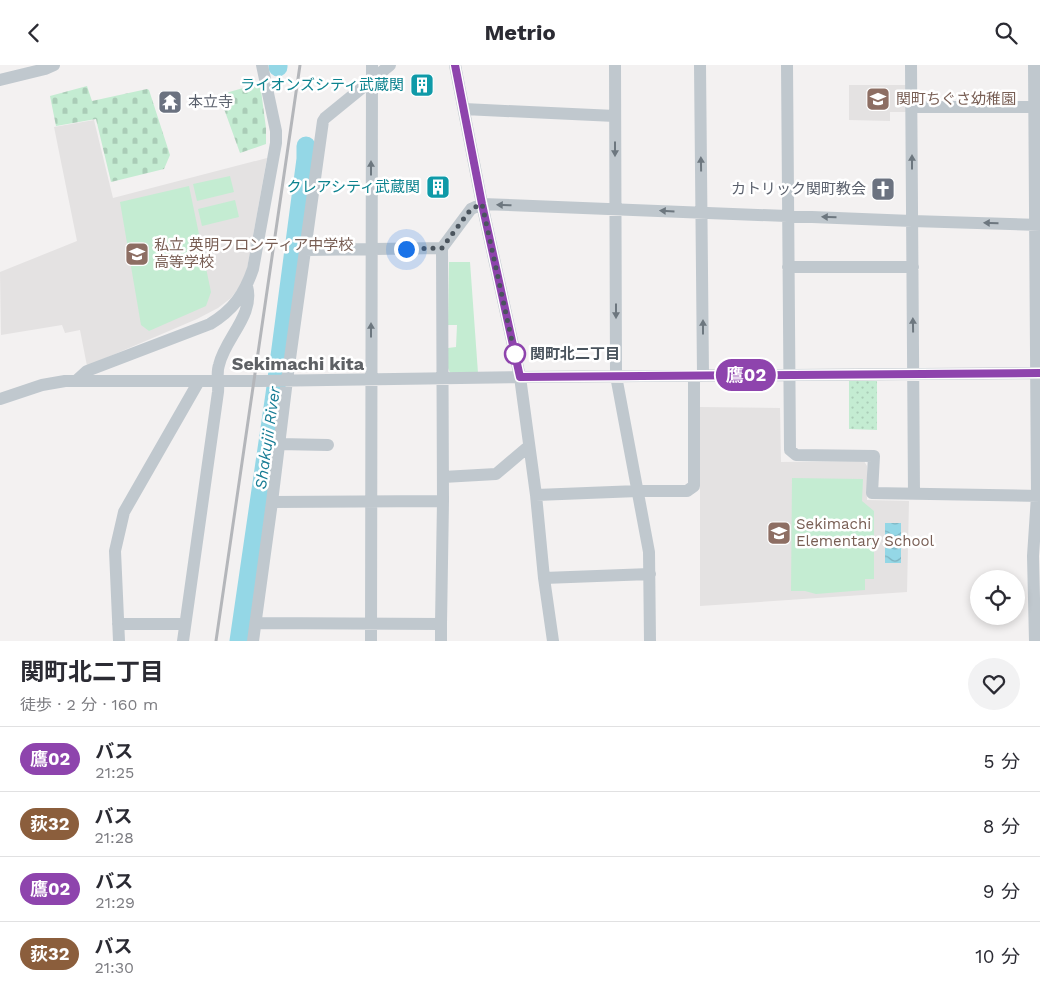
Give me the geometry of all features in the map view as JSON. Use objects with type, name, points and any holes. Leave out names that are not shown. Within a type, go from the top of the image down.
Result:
[{"type":"street","points":[[76,381],[87,371],[210,325],[226,313],[247,286],[253,269],[276,143],[276,131],[262,65]]},
{"type":"street","points":[[371,641],[372,65]]},
{"type":"street","points":[[253,641],[286,380],[323,121],[390,65]]},
{"type":"street","points":[[455,65],[482,204],[520,377],[553,641]]},
{"type":"street","points":[[614,65],[616,376],[649,552],[650,641]]},
{"type":"street","points":[[536,495],[688,491],[694,487],[702,212],[700,65]]},
{"type":"street","points":[[787,65],[790,450],[796,455],[874,456],[872,493],[1038,496]]},
{"type":"street","points":[[911,65],[914,494]]},
{"type":"street","points":[[1034,65],[1038,225],[1038,496],[1033,556],[1036,641]]},
{"type":"street","points":[[0,80],[51,66]]},
{"type":"street","points":[[912,107],[1035,107]]},
{"type":"street","points":[[464,109],[615,116]]},
{"type":"street","points":[[440,641],[443,501],[442,248],[471,209],[482,204],[1038,225]]},
{"type":"street","points":[[305,250],[442,248]]},
{"type":"street","points":[[788,267],[913,267]]},
{"type":"street","points":[[183,641],[218,392],[218,367],[227,343],[247,306],[249,294],[247,286]]},
{"type":"street","points":[[0,399],[54,382],[76,381],[261,381],[698,375],[1038,373]]},
{"type":"street","points":[[119,641],[115,551],[124,512],[199,381]]},
{"type":"street","points":[[279,444],[328,445]]},
{"type":"street","points":[[443,477],[496,474],[529,446]]},
{"type":"street","points":[[272,502],[443,501]]},
{"type":"street","points":[[544,578],[650,574]]},
{"type":"street","points":[[256,623],[441,625]]},
{"type":"street","points":[[118,624],[185,624]]},
{"type":"shaded area","name":"関町ちぐさ幼稚園","points":[[849,85],[907,85],[907,112],[890,112],[890,121],[849,120]]},
{"type":"shaded area","points":[[94,120],[113,198],[267,158],[247,269],[241,285],[231,298],[218,308],[197,319],[87,366],[80,330],[65,333],[62,325],[1,335],[0,272],[77,241],[54,127]]},
{"type":"shaded area","points":[[700,407],[780,408],[781,462],[864,461],[867,466],[867,500],[909,501],[907,592],[700,606]]},
{"type":"green space","points":[[260,83],[266,128],[266,144],[240,153],[219,95]]},
{"type":"green space","points":[[87,86],[92,101],[149,90],[170,155],[164,169],[111,182],[96,119],[56,126],[50,96]]},
{"type":"green space","points":[[230,176],[234,192],[197,201],[193,184]]},
{"type":"green space","points":[[189,186],[211,292],[206,306],[149,331],[141,325],[120,202]]},
{"type":"green space","points":[[235,200],[239,217],[202,226],[198,209]]},
{"type":"green space","points":[[449,262],[470,262],[478,373],[450,373],[448,368],[448,348],[456,347],[457,325],[448,325]]},
{"type":"green space","points":[[849,381],[877,381],[877,430],[849,429]]},
{"type":"green space","points":[[792,478],[863,479],[862,501],[874,511],[874,579],[865,579],[865,590],[816,594],[805,591],[791,591]]},
{"type":"water","points":[[885,523],[901,523],[901,563],[885,563]]},
{"type":"waterway","name":"Shakujii River","points":[[239,641],[275,394],[306,159],[306,146]]},
{"type":"railway","points":[[216,641],[300,65]]},
{"type":"bus line","name":"鷹02","points":[[455,65],[482,204],[520,377],[1040,373]]},
{"type":"place","name":"ライオンズシティ武蔵関","points":[[422,85]]},
{"type":"place","name":"関町ちぐさ幼稚園","points":[[878,99]]},
{"type":"place","name":"本立寺","points":[[170,102]]},
{"type":"place","name":"クレアシティ武蔵関","points":[[438,187]]},
{"type":"place","name":"カトリック関町教会","points":[[883,189]]},
{"type":"place","name":"私立 英明フロンティア中学校 高等学校","points":[[137,254]]},
{"type":"place","name":"関町北二丁目","points":[[515,354]]},
{"type":"place","name":"Sekimachi Elementary School","points":[[779,533]]},
{"type":"district","name":"Sekimachi kita","points":[[298,364]]},
{"type":"route","points":[[406,249],[442,248],[471,209],[482,204],[515,354]]}]
